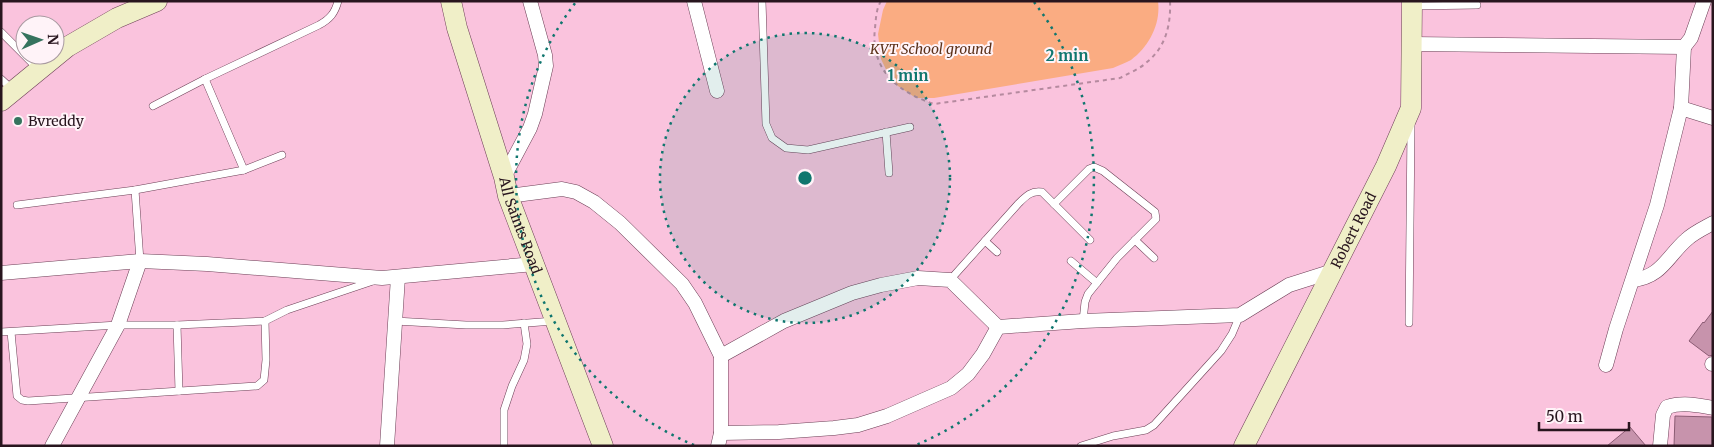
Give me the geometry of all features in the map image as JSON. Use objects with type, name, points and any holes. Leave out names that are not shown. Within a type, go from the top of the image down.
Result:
[{"type":"street","points":[[6,90],[39,70],[67,47],[118,18],[158,1]]},
{"type":"street","name":"All Saints Road","points":[[451,1],[457,28],[506,186],[603,446]]},
{"type":"street","points":[[530,1],[545,55],[546,66],[535,114],[506,186],[562,189],[576,192],[594,202],[620,224],[682,284],[695,303],[721,356],[720,440],[779,432],[858,425],[886,416],[951,388],[968,374],[983,354],[998,327]]},
{"type":"street","points":[[694,1],[717,91]]},
{"type":"street","points":[[1606,365],[1657,205],[1681,108],[1684,46],[1691,38],[1706,1],[1713,3]]},
{"type":"street","name":"Robert Road","points":[[1244,446],[1386,166],[1411,108],[1412,4]]},
{"type":"street","points":[[1412,44],[1684,46]]},
{"type":"street","points":[[1681,108],[1713,118]]},
{"type":"street","points":[[1633,280],[1644,279],[1654,274],[1687,240],[1713,223]]},
{"type":"street","points":[[1,273],[140,261],[207,264],[382,278],[534,264]]},
{"type":"street","points":[[52,446],[118,325],[140,261]]},
{"type":"street","points":[[721,356],[784,321],[852,293],[881,284],[918,278],[950,280],[998,327],[1083,321],[1240,315],[1289,285],[1333,271]]},
{"type":"street","points":[[387,446],[398,277]]},
{"type":"street","points":[[1660,446],[1663,415],[1667,408],[1674,405],[1695,405],[1713,408]]},
{"type":"lane","points":[[153,106],[323,23],[330,19],[338,1]]},
{"type":"lane","points":[[762,1],[766,124],[772,138],[786,148],[808,150],[910,127]]},
{"type":"lane","points":[[1412,4],[1477,5]]},
{"type":"lane","points":[[1,32],[39,70]]},
{"type":"lane","points":[[206,79],[244,170]]},
{"type":"lane","points":[[1409,323],[1411,108]]},
{"type":"lane","points":[[886,132],[889,173]]},
{"type":"lane","points":[[17,205],[135,190],[244,170],[282,155]]},
{"type":"lane","points":[[1054,204],[1089,168],[1098,168],[1155,212],[1156,219],[1117,258],[1088,294],[1083,321]]},
{"type":"lane","points":[[135,190],[140,261]]},
{"type":"lane","points":[[950,280],[1029,194],[1036,191],[1042,192],[1090,240]]},
{"type":"lane","points":[[1135,240],[1154,258]]},
{"type":"lane","points":[[985,241],[997,252]]},
{"type":"lane","points":[[1071,261],[1097,283]]},
{"type":"lane","points":[[1,332],[118,325],[177,325],[265,321],[287,310],[382,278]]},
{"type":"lane","points":[[1081,446],[1113,436],[1146,430],[1154,425],[1221,351],[1232,334],[1240,315]]},
{"type":"lane","points":[[395,321],[503,325],[556,320]]},
{"type":"lane","points":[[11,332],[15,386],[17,396],[22,400],[257,386],[264,380],[266,360],[265,321]]},
{"type":"lane","points":[[504,446],[504,410],[524,360],[527,344],[524,324]]},
{"type":"lane","points":[[177,325],[179,391]]},
{"type":"path","points":[[881,1],[878,7],[874,33],[877,60],[892,82],[916,98],[934,104],[1120,78],[1147,63],[1162,47],[1170,18],[1170,1]]},
{"type":"green space","name":"KVT School ground","points":[[887,1],[1158,1],[1158,18],[1156,26],[1143,49],[1131,60],[1113,68],[934,98],[916,98],[892,82],[881,59],[878,34]]},
{"type":"building","points":[[1713,311],[1713,355],[1709,356],[1689,341]]},
{"type":"building","points":[[1675,416],[1712,417],[1712,446],[1674,446]]},
{"type":"building","points":[[1630,427],[1646,446],[1607,446]]},
{"type":"place","name":"Bvreddy","points":[[18,121]]}]
